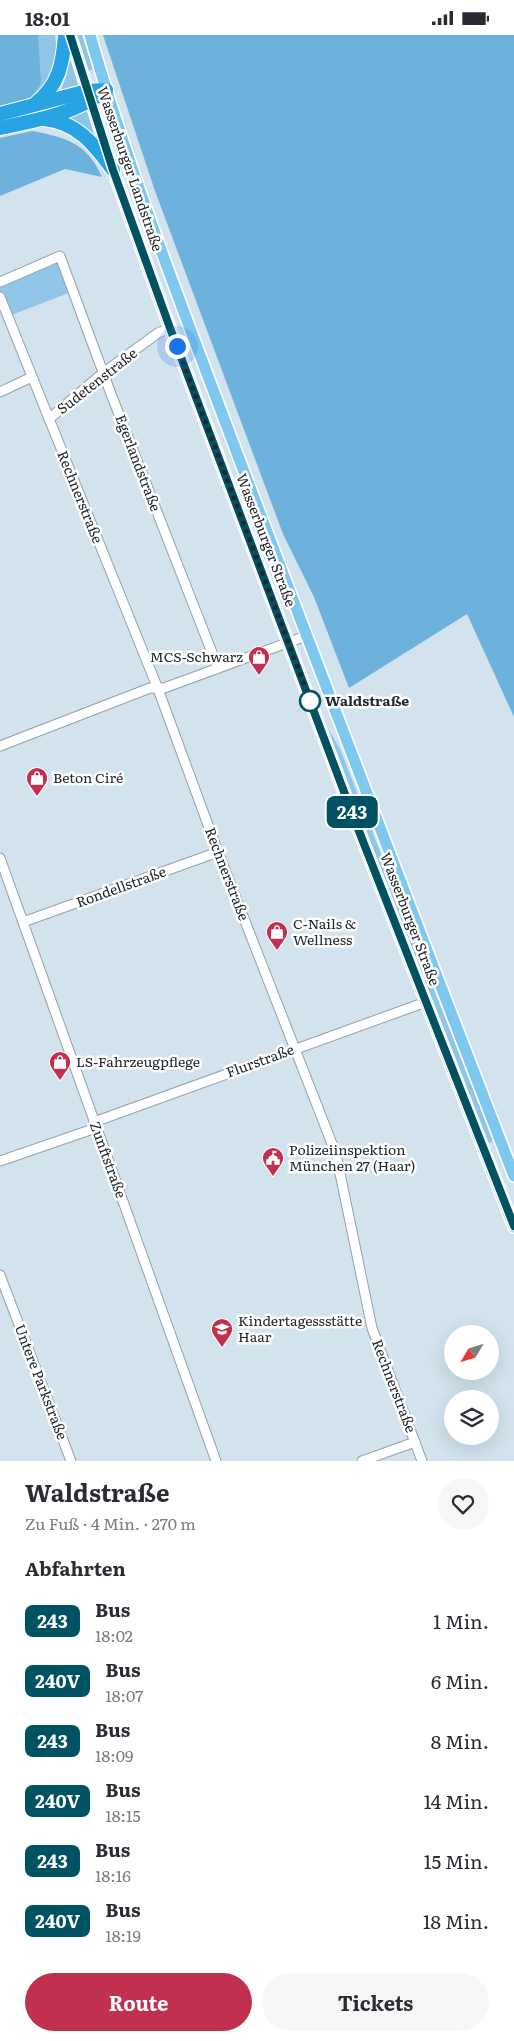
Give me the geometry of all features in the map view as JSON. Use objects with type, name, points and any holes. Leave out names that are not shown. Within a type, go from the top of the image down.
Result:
[{"type":"highway","points":[[30,107],[48,93],[55,83],[65,35]]},
{"type":"highway","points":[[0,114],[89,96],[106,90]]},
{"type":"highway","points":[[0,128],[76,109],[89,96]]},
{"type":"highway","points":[[40,119],[71,126],[90,141],[113,170]]},
{"type":"main road","name":"Wasserburger Landstraße","points":[[70,35],[113,170],[164,312]]},
{"type":"main road","name":"Wasserburger Landstraße","points":[[90,35],[106,90],[182,306]]},
{"type":"main road","name":"Wasserburger Straße","points":[[182,306],[306,636],[514,1176]]},
{"type":"main road","name":"Wasserburger Straße","points":[[164,312],[288,642],[514,1227]]},
{"type":"street","name":"Egerlandstraße","points":[[0,282],[60,256],[103,373],[218,668]]},
{"type":"street","name":"Rechnerstraße","points":[[0,297],[158,689],[218,852],[336,1154],[372,1328],[422,1461]]},
{"type":"street","name":"Sudetenstraße","points":[[49,419],[103,373],[158,333],[170,328]]},
{"type":"street","points":[[0,392],[32,377]]},
{"type":"street","points":[[0,746],[150,688],[158,689],[306,636]]},
{"type":"street","name":"Rondellstraße","points":[[23,922],[218,852]]},
{"type":"street","name":"Zunftstraße","points":[[0,858],[216,1461]]},
{"type":"street","name":"Flurstraße","points":[[0,1161],[294,1049],[426,1002]]},
{"type":"street","name":"Untere Parkstraße","points":[[0,1275],[71,1461]]},
{"type":"street","points":[[362,1461],[415,1442]]},
{"type":"shaded area","points":[[0,35],[38,35],[41,83],[31,99],[0,106]]},
{"type":"shaded area","points":[[38,35],[55,35],[57,53],[51,81],[31,99]]},
{"type":"shaded area","points":[[75,35],[82,35],[93,69],[86,72]]},
{"type":"shaded area","points":[[103,35],[514,35],[514,717],[467,614],[349,688],[314,597],[283,534],[155,191]]},
{"type":"shaded area","points":[[71,61],[78,85],[61,90],[67,74],[68,62]]},
{"type":"shaded area","points":[[87,111],[97,141],[83,126],[63,119]]},
{"type":"shaded area","points":[[33,131],[56,136],[83,149],[90,156],[102,177],[65,169],[0,196],[0,138]]},
{"type":"shaded area","points":[[59,262],[71,292],[9,316],[0,287]]},
{"type":"shaded area","points":[[305,668],[325,723],[340,749],[492,1142],[488,1143],[303,669]]},
{"type":"bus line","name":"243","points":[[70,35],[101,136],[170,328],[355,821],[514,1226]]},
{"type":"place","name":"MCS-Schwarz","points":[[259,676]]},
{"type":"place","name":"Waldstraße","points":[[310,701]]},
{"type":"place","name":"Beton Ciré","points":[[37,797]]},
{"type":"place","name":"C-Nails & Wellness","points":[[277,951]]},
{"type":"place","name":"LS-Fahrzeugpflege","points":[[60,1081]]},
{"type":"place","name":"Polizeiinspektion München 27 (Haar)","points":[[273,1177]]},
{"type":"place","name":"Kindertagessstätte Haar","points":[[222,1348]]},
{"type":"route","points":[[177,346],[311,703],[310,701]]}]
